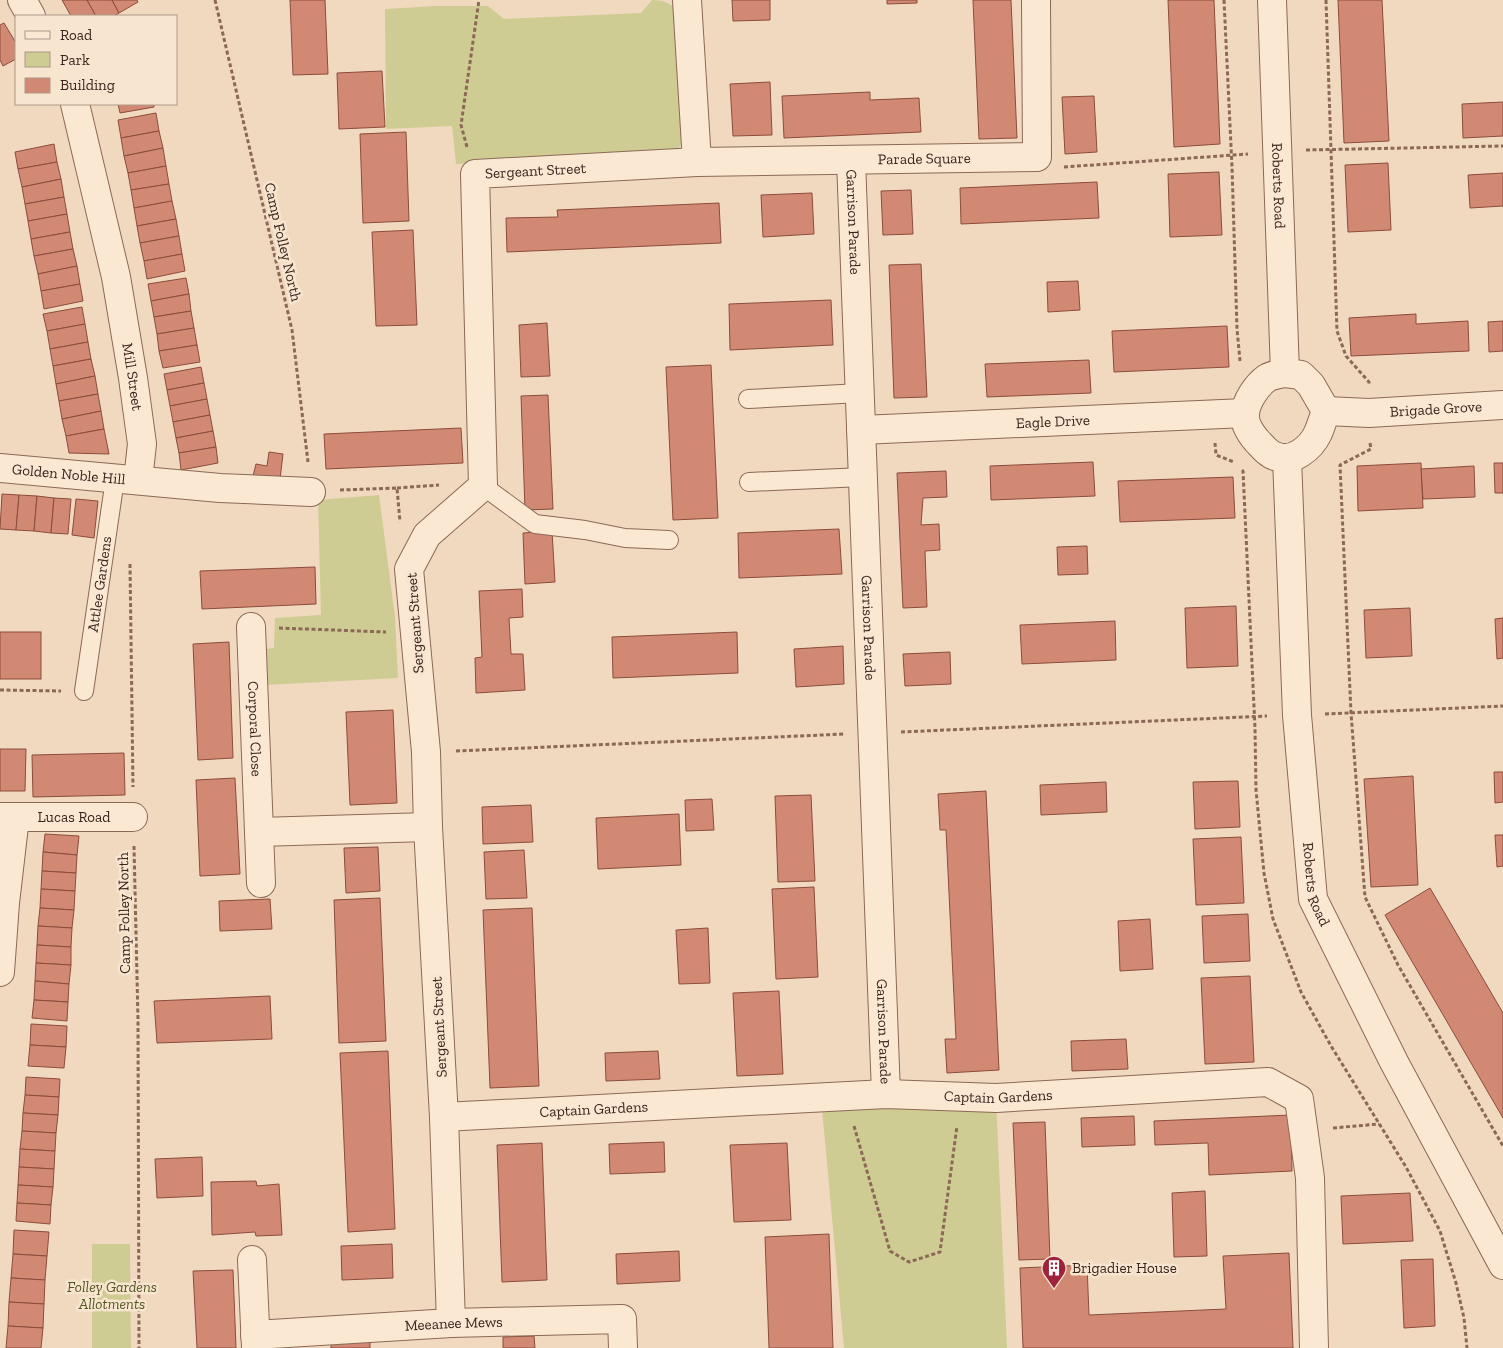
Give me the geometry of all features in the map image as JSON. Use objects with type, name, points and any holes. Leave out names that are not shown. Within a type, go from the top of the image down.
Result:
[{"type":"street","points":[[22,0],[30,15]]},
{"type":"street","points":[[687,0],[697,162]]},
{"type":"street","points":[[1036,0],[1037,157]]},
{"type":"street","name":"Roberts Road","points":[[1272,0],[1286,373]]},
{"type":"street","name":"Mill Street","points":[[74,105],[116,277],[132,369],[142,444],[127,479]]},
{"type":"street","name":"Parade Square","points":[[697,162],[1037,157]]},
{"type":"street","name":"Garrison Parade","points":[[851,160],[886,1094]]},
{"type":"street","name":"Sergeant Street","points":[[452,1323],[426,752],[409,569],[427,535],[482,486],[475,174],[697,162]]},
{"type":"street","points":[[1286,373],[1301,375],[1311,385],[1326,411],[1318,434],[1310,444],[1300,454],[1288,458],[1275,456],[1261,446],[1248,428],[1245,413],[1251,397],[1268,377],[1286,373]]},
{"type":"street","name":"Brigade Grove","points":[[1369,413],[1503,405]]},
{"type":"street","points":[[1326,411],[1369,413]]},
{"type":"street","name":"Eagle Drive","points":[[861,430],[1245,413]]},
{"type":"street","name":"Roberts Road","points":[[1288,458],[1297,715],[1313,899],[1394,1062],[1503,1265]]},
{"type":"street","name":"Golden Noble Hill","points":[[0,468],[127,479]]},
{"type":"street","points":[[127,479],[220,488],[312,492]]},
{"type":"street","name":"Corporal Close","points":[[251,627],[261,883]]},
{"type":"street","name":"Lucas Road","points":[[0,972],[6,903],[8,817],[134,817]]},
{"type":"street","points":[[259,832],[428,827]]},
{"type":"street","name":"Captain Gardens","points":[[444,1117],[886,1094],[996,1098],[1268,1082],[1299,1099],[1310,1178],[1314,1348]]},
{"type":"street","name":"Meeanee Mews","points":[[252,1260],[256,1341],[452,1323],[622,1319],[623,1348]]},
{"type":"lane","points":[[748,399],[860,393]]},
{"type":"lane","points":[[749,482],[863,477]]},
{"type":"lane","name":"Attlee Gardens","points":[[84,691],[127,479]]},
{"type":"lane","points":[[482,486],[535,524],[585,530],[625,538],[669,540]]},
{"type":"path","name":"Camp Folley North","points":[[215,0],[292,330],[312,492]]},
{"type":"path","points":[[475,174],[461,126],[479,0]]},
{"type":"path","points":[[1326,0],[1337,331],[1346,356],[1368,382],[1371,449],[1340,465],[1351,713],[1364,897],[1398,965],[1503,1146]]},
{"type":"path","points":[[1332,149],[1503,146]]},
{"type":"path","points":[[1037,157],[1041,168],[1278,151]]},
{"type":"path","points":[[312,492],[397,488],[401,534],[427,535]]},
{"type":"path","name":"Camp Folley North","points":[[130,560],[138,1020],[139,1348]]},
{"type":"path","points":[[251,627],[415,633]]},
{"type":"path","points":[[0,690],[84,691]]},
{"type":"path","points":[[1297,715],[1503,706]]},
{"type":"path","points":[[846,1097],[890,1250],[909,1262],[940,1252],[961,1097]]},
{"type":"path","points":[[1303,1130],[1379,1124]]},
{"type":"green space","points":[[652,0],[666,2],[679,11],[683,141],[678,149],[669,156],[456,164],[452,126],[386,129],[385,9],[436,6],[488,6],[504,19],[641,13]]},
{"type":"green space","points":[[379,495],[395,617],[398,678],[266,685],[265,649],[274,648],[275,618],[321,615],[318,500]]},
{"type":"green space","points":[[821,1098],[996,1098],[1007,1348],[844,1348]]},
{"type":"green space","name":"Folley Gardens Allotments","points":[[92,1244],[130,1244],[131,1348],[92,1348]]},
{"type":"building","points":[[62,0],[87,0],[95,15],[70,15]]},
{"type":"building","points":[[87,0],[112,0],[119,13],[116,15],[95,15]]},
{"type":"building","points":[[112,0],[137,0],[138,2],[119,13]]},
{"type":"building","points":[[290,0],[325,0],[328,74],[293,75]]},
{"type":"building","points":[[732,0],[770,0],[770,20],[733,21]]},
{"type":"building","points":[[887,0],[917,0],[917,3],[887,4]]},
{"type":"building","points":[[973,0],[1011,0],[1017,138],[979,139]]},
{"type":"building","points":[[1168,0],[1214,0],[1220,144],[1174,147]]},
{"type":"building","points":[[1338,0],[1382,0],[1389,141],[1344,143]]},
{"type":"building","points":[[4,23],[15,41],[15,60],[3,66],[0,60],[0,25]]},
{"type":"building","points":[[382,71],[385,127],[339,129],[337,73]]},
{"type":"building","points":[[770,82],[772,135],[733,136],[730,84]]},
{"type":"building","points":[[870,92],[870,100],[919,98],[921,132],[784,138],[782,96]]},
{"type":"building","points":[[1094,96],[1097,152],[1065,154],[1062,97]]},
{"type":"building","points":[[1503,102],[1503,136],[1463,138],[1462,104]]},
{"type":"building","points":[[118,105],[154,105],[154,107],[120,113]]},
{"type":"building","points":[[156,113],[159,131],[121,138],[118,120]]},
{"type":"building","points":[[159,131],[163,148],[124,156],[121,138]]},
{"type":"building","points":[[406,132],[409,221],[363,223],[360,134]]},
{"type":"building","points":[[54,144],[57,162],[18,169],[15,152]]},
{"type":"building","points":[[163,148],[166,166],[128,173],[124,156]]},
{"type":"building","points":[[57,162],[61,179],[22,187],[18,169]]},
{"type":"building","points":[[1388,163],[1391,230],[1348,232],[1345,165]]},
{"type":"building","points":[[166,166],[169,184],[131,190],[128,173]]},
{"type":"building","points":[[1219,172],[1222,235],[1170,237],[1168,174]]},
{"type":"building","points":[[1503,173],[1503,206],[1470,208],[1468,175]]},
{"type":"building","points":[[61,179],[64,197],[25,204],[22,187]]},
{"type":"building","points":[[1097,182],[1099,218],[961,224],[960,188]]},
{"type":"building","points":[[169,184],[172,201],[134,208],[131,190]]},
{"type":"building","points":[[911,190],[913,234],[883,235],[881,191]]},
{"type":"building","points":[[812,193],[814,234],[763,237],[761,195]]},
{"type":"building","points":[[64,197],[67,214],[28,221],[25,204]]},
{"type":"building","points":[[172,201],[176,219],[137,226],[134,208]]},
{"type":"building","points":[[719,203],[721,243],[507,252],[506,218],[558,217],[557,210]]},
{"type":"building","points":[[67,214],[70,232],[31,239],[28,221]]},
{"type":"building","points":[[176,219],[179,236],[140,243],[137,226]]},
{"type":"building","points":[[413,230],[417,325],[376,326],[372,232]]},
{"type":"building","points":[[70,232],[73,249],[34,256],[31,239]]},
{"type":"building","points":[[179,236],[182,254],[144,261],[140,243]]},
{"type":"building","points":[[73,249],[77,266],[38,274],[34,256]]},
{"type":"building","points":[[182,254],[185,271],[147,279],[144,261]]},
{"type":"building","points":[[921,264],[927,397],[894,398],[889,265]]},
{"type":"building","points":[[77,266],[80,284],[41,291],[38,274]]},
{"type":"building","points":[[186,278],[189,294],[151,301],[148,284]]},
{"type":"building","points":[[1078,281],[1080,310],[1048,312],[1047,282]]},
{"type":"building","points":[[80,284],[83,301],[44,309],[41,291]]},
{"type":"building","points":[[189,294],[191,311],[154,317],[151,301]]},
{"type":"building","points":[[831,300],[833,345],[730,350],[729,304]]},
{"type":"building","points":[[82,307],[85,324],[47,331],[43,314]]},
{"type":"building","points":[[191,311],[194,328],[157,334],[154,317]]},
{"type":"building","points":[[1416,314],[1416,324],[1468,321],[1469,351],[1351,356],[1349,318]]},
{"type":"building","points":[[1503,321],[1503,351],[1489,352],[1488,322]]},
{"type":"building","points":[[547,323],[550,376],[521,377],[519,325]]},
{"type":"building","points":[[85,324],[88,342],[50,349],[47,331]]},
{"type":"building","points":[[1227,326],[1229,367],[1114,372],[1112,331]]},
{"type":"building","points":[[194,328],[197,345],[159,351],[157,334]]},
{"type":"building","points":[[88,342],[91,359],[53,366],[50,349]]},
{"type":"building","points":[[197,345],[200,362],[163,368],[159,351]]},
{"type":"building","points":[[91,359],[95,376],[56,384],[53,366]]},
{"type":"building","points":[[1089,360],[1091,393],[987,397],[985,364]]},
{"type":"building","points":[[711,365],[718,518],[673,520],[666,367]]},
{"type":"building","points":[[201,367],[204,383],[167,390],[164,374]]},
{"type":"building","points":[[95,376],[98,394],[59,401],[56,384]]},
{"type":"building","points":[[204,383],[207,399],[170,406],[167,390]]},
{"type":"building","points":[[98,394],[101,411],[62,419],[59,401]]},
{"type":"building","points":[[548,395],[553,509],[525,510],[521,396]]},
{"type":"building","points":[[207,399],[210,415],[173,422],[170,406]]},
{"type":"building","points":[[101,411],[104,429],[66,436],[62,419]]},
{"type":"building","points":[[210,415],[213,431],[176,438],[173,422]]},
{"type":"building","points":[[461,428],[463,463],[326,469],[324,434]]},
{"type":"building","points":[[104,429],[109,454],[69,453],[66,436]]},
{"type":"building","points":[[213,431],[216,447],[179,453],[176,438]]},
{"type":"building","points":[[216,447],[218,463],[181,470],[179,453]]},
{"type":"building","points":[[269,452],[283,454],[280,479],[253,476],[256,464],[267,466]]},
{"type":"building","points":[[1093,462],[1095,496],[991,500],[990,466]]},
{"type":"building","points":[[1421,463],[1423,508],[1358,511],[1357,466]]},
{"type":"building","points":[[1494,463],[1503,463],[1503,493],[1495,493]]},
{"type":"building","points":[[1474,466],[1475,497],[1423,499],[1421,469]]},
{"type":"building","points":[[946,471],[947,497],[923,498],[921,525],[939,524],[940,550],[925,551],[927,607],[903,608],[897,473]]},
{"type":"building","points":[[1233,477],[1235,518],[1120,522],[1118,481]]},
{"type":"building","points":[[2,494],[19,495],[16,530],[0,529]]},
{"type":"building","points":[[19,495],[37,496],[34,531],[16,530]]},
{"type":"building","points":[[37,496],[54,498],[51,533],[34,531]]},
{"type":"building","points":[[54,498],[71,499],[68,534],[51,533]]},
{"type":"building","points":[[76,499],[98,501],[94,538],[72,535]]},
{"type":"building","points":[[839,529],[842,574],[739,578],[738,533]]},
{"type":"building","points":[[552,531],[555,582],[525,584],[523,533]]},
{"type":"building","points":[[1087,546],[1088,574],[1058,575],[1057,547]]},
{"type":"building","points":[[315,567],[316,604],[202,609],[200,571]]},
{"type":"building","points":[[522,589],[523,617],[509,618],[511,654],[523,654],[525,690],[476,693],[475,658],[482,657],[479,591]]},
{"type":"building","points":[[1236,606],[1238,666],[1187,668],[1185,608]]},
{"type":"building","points":[[1410,608],[1412,656],[1366,658],[1364,610]]},
{"type":"building","points":[[1503,618],[1503,658],[1497,659],[1495,619]]},
{"type":"building","points":[[1115,621],[1116,660],[1022,664],[1020,625]]},
{"type":"building","points":[[0,632],[41,632],[41,679],[0,679]]},
{"type":"building","points":[[737,632],[738,673],[613,678],[612,637]]},
{"type":"building","points":[[229,642],[233,758],[198,760],[193,644]]},
{"type":"building","points":[[843,646],[844,684],[796,687],[794,649]]},
{"type":"building","points":[[950,652],[951,684],[905,686],[903,654]]},
{"type":"building","points":[[393,710],[397,803],[350,805],[346,712]]},
{"type":"building","points":[[0,749],[26,749],[25,791],[0,791]]},
{"type":"building","points":[[124,753],[125,795],[33,797],[32,755]]},
{"type":"building","points":[[1494,772],[1503,772],[1503,802],[1495,803]]},
{"type":"building","points":[[1413,776],[1418,885],[1371,887],[1364,779]]},
{"type":"building","points":[[235,778],[240,874],[200,876],[196,780]]},
{"type":"building","points":[[1238,781],[1240,827],[1195,829],[1193,782]]},
{"type":"building","points":[[1106,782],[1107,812],[1041,815],[1040,785]]},
{"type":"building","points":[[986,791],[999,1070],[947,1073],[945,1039],[956,1039],[946,830],[940,830],[938,794]]},
{"type":"building","points":[[811,795],[815,881],[778,882],[775,796]]},
{"type":"building","points":[[712,799],[714,830],[686,831],[685,800]]},
{"type":"building","points":[[531,805],[533,842],[483,844],[482,807]]},
{"type":"building","points":[[679,814],[681,865],[598,869],[596,818]]},
{"type":"building","points":[[45,834],[79,836],[77,855],[43,852]]},
{"type":"building","points":[[1495,835],[1503,835],[1503,866],[1497,867]]},
{"type":"building","points":[[1241,837],[1244,903],[1196,905],[1193,839]]},
{"type":"building","points":[[378,847],[380,891],[346,893],[344,848]]},
{"type":"building","points":[[524,850],[527,898],[486,899],[484,852]]},
{"type":"building","points":[[43,852],[77,855],[76,873],[42,871]]},
{"type":"building","points":[[42,871],[76,873],[75,891],[41,889]]},
{"type":"building","points":[[814,887],[818,977],[776,979],[772,889]]},
{"type":"building","points":[[1430,888],[1503,1013],[1503,1118],[1385,915]]},
{"type":"building","points":[[41,889],[75,891],[74,910],[40,908]]},
{"type":"building","points":[[380,898],[386,1041],[339,1043],[334,900]]},
{"type":"building","points":[[270,899],[272,929],[220,931],[219,901]]},
{"type":"building","points":[[40,908],[74,910],[72,928],[38,926]]},
{"type":"building","points":[[532,908],[539,1086],[490,1088],[483,910]]},
{"type":"building","points":[[1248,914],[1250,961],[1204,963],[1202,916]]},
{"type":"building","points":[[1150,919],[1153,969],[1120,971],[1118,921]]},
{"type":"building","points":[[38,926],[72,928],[71,947],[37,945]]},
{"type":"building","points":[[708,928],[710,983],[679,984],[676,930]]},
{"type":"building","points":[[37,945],[71,947],[71,965],[36,963]]},
{"type":"building","points":[[36,963],[71,965],[69,984],[35,981]]},
{"type":"building","points":[[1250,976],[1254,1062],[1205,1064],[1201,978]]},
{"type":"building","points":[[35,981],[69,984],[68,1002],[34,1000]]},
{"type":"building","points":[[779,991],[783,1074],[737,1076],[733,993]]},
{"type":"building","points":[[270,996],[272,1039],[157,1043],[154,1001]]},
{"type":"building","points":[[34,1000],[68,1002],[67,1021],[32,1018]]},
{"type":"building","points":[[31,1024],[67,1026],[66,1047],[30,1045]]},
{"type":"building","points":[[1126,1039],[1128,1069],[1072,1071],[1071,1041]]},
{"type":"building","points":[[30,1045],[66,1047],[64,1068],[28,1066]]},
{"type":"building","points":[[388,1051],[395,1229],[348,1232],[340,1053]]},
{"type":"building","points":[[658,1051],[660,1079],[606,1081],[605,1053]]},
{"type":"building","points":[[26,1077],[60,1079],[59,1097],[25,1095]]},
{"type":"building","points":[[25,1095],[59,1097],[58,1115],[23,1113]]},
{"type":"building","points":[[23,1113],[58,1115],[56,1133],[22,1131]]},
{"type":"building","points":[[1291,1115],[1292,1171],[1209,1175],[1208,1143],[1155,1145],[1154,1121]]},
{"type":"building","points":[[1134,1116],[1135,1145],[1082,1147],[1081,1118]]},
{"type":"building","points":[[1045,1122],[1050,1259],[1019,1260],[1013,1123]]},
{"type":"building","points":[[22,1131],[56,1133],[55,1151],[20,1149]]},
{"type":"building","points":[[664,1142],[665,1172],[610,1174],[609,1144]]},
{"type":"building","points":[[542,1143],[547,1280],[502,1282],[497,1145]]},
{"type":"building","points":[[787,1143],[791,1220],[734,1222],[730,1145]]},
{"type":"building","points":[[20,1149],[55,1151],[54,1169],[19,1167]]},
{"type":"building","points":[[202,1157],[203,1196],[157,1198],[155,1159]]},
{"type":"building","points":[[19,1167],[54,1169],[53,1187],[18,1185]]},
{"type":"building","points":[[256,1181],[257,1186],[279,1184],[282,1235],[256,1236],[255,1232],[212,1235],[211,1182]]},
{"type":"building","points":[[18,1185],[53,1187],[51,1205],[17,1203]]},
{"type":"building","points":[[1205,1191],[1207,1256],[1174,1257],[1172,1193]]},
{"type":"building","points":[[1410,1193],[1413,1241],[1343,1244],[1341,1196]]},
{"type":"building","points":[[17,1203],[51,1205],[50,1224],[16,1221]]},
{"type":"building","points":[[14,1230],[49,1232],[47,1256],[13,1254]]},
{"type":"building","points":[[829,1234],[833,1348],[769,1348],[765,1237]]},
{"type":"building","points":[[392,1244],[393,1278],[342,1280],[341,1246]]},
{"type":"building","points":[[679,1251],[680,1281],[617,1284],[616,1254]]},
{"type":"building","name":"Brigadier House","points":[[1289,1253],[1293,1348],[1023,1348],[1020,1268],[1087,1265],[1089,1315],[1226,1309],[1223,1256]]},
{"type":"building","points":[[13,1254],[47,1256],[45,1280],[11,1278]]},
{"type":"building","points":[[1433,1259],[1435,1326],[1404,1328],[1401,1260]]},
{"type":"building","points":[[233,1270],[236,1348],[197,1348],[193,1271]]},
{"type":"building","points":[[11,1278],[45,1280],[44,1304],[9,1302]]},
{"type":"building","points":[[9,1302],[44,1304],[43,1328],[8,1326]]},
{"type":"building","points":[[8,1326],[43,1328],[41,1348],[6,1348]]},
{"type":"building","points":[[370,1333],[370,1348],[331,1348],[331,1335]]},
{"type":"building","points":[[534,1336],[535,1348],[503,1348],[503,1337]]},
{"type":"place","name":"Brigadier House","points":[[1054,1289]]}]
